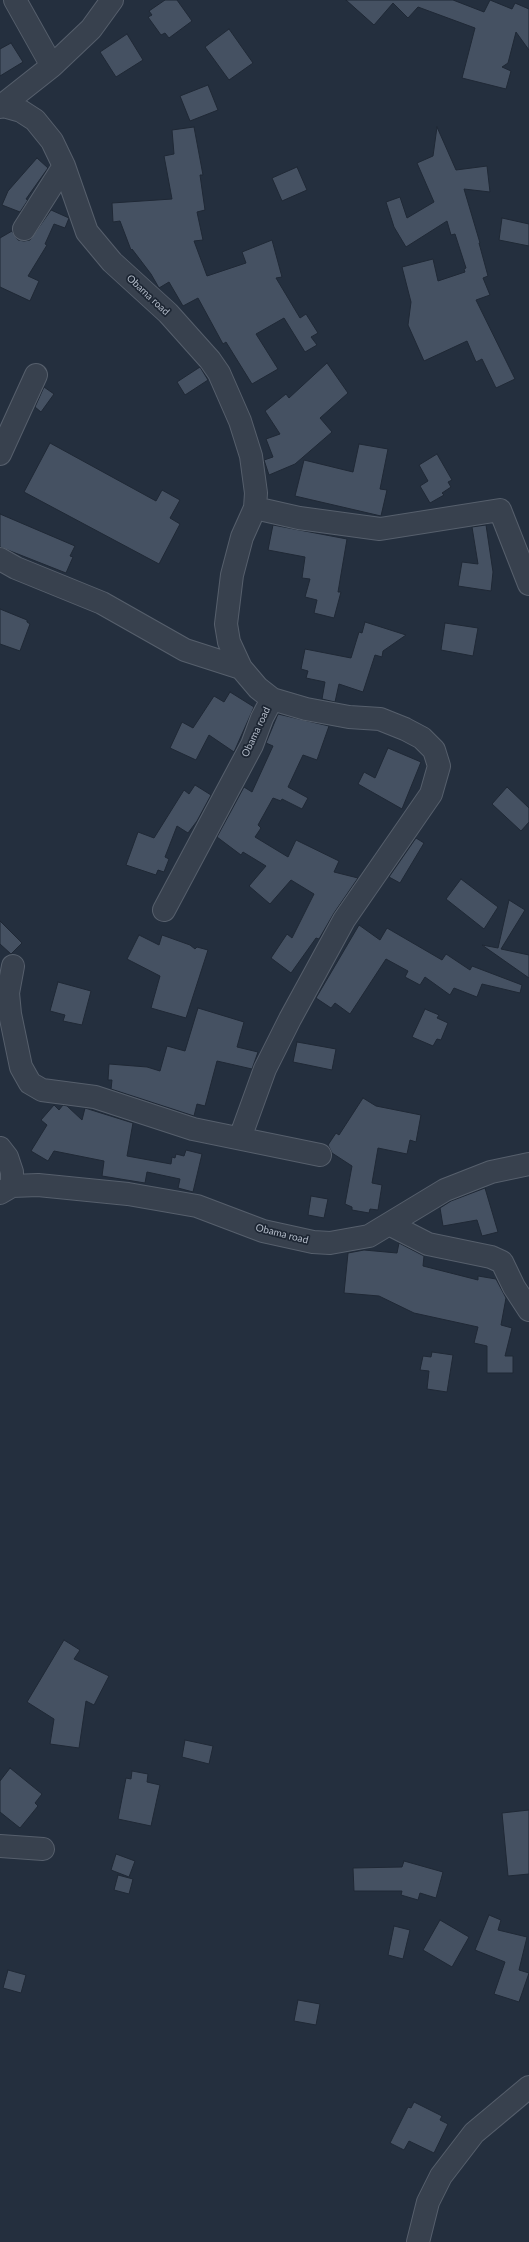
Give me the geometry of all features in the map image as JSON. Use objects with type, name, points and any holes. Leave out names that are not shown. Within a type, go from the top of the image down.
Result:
[{"type":"street","points":[[15,0],[52,66]]},
{"type":"street","name":"Obama road","points":[[2,107],[52,66],[91,29],[112,0]]},
{"type":"street","name":"Obama road","points":[[2,107],[21,111],[35,120],[52,141],[64,166],[87,232],[112,262],[168,313],[210,360],[219,373],[240,421],[251,456],[256,493],[255,508],[242,537],[232,575],[226,624],[229,642],[241,668],[258,688],[272,699],[262,718],[252,745],[164,910]]},
{"type":"street","points":[[24,229],[64,166]]},
{"type":"street","points":[[0,454],[36,375]]},
{"type":"street","points":[[255,508],[299,518],[380,529],[500,510],[529,584]]},
{"type":"street","points":[[0,559],[16,568],[102,603],[185,650],[241,668]]},
{"type":"street","points":[[240,1138],[265,1069],[290,1019],[344,920],[431,794],[439,766],[434,750],[422,738],[380,719],[349,717],[306,709],[272,699]]},
{"type":"street","points":[[13,966],[8,993],[10,1014],[21,1067],[30,1083],[42,1090],[95,1097],[193,1129],[320,1155]]},
{"type":"street","points":[[0,1148],[7,1157],[12,1172],[6,1189]]},
{"type":"street","name":"Obama road","points":[[6,1189],[38,1185],[128,1194],[197,1206],[262,1231],[313,1242],[330,1243],[369,1236],[445,1190],[491,1172],[529,1164]]},
{"type":"street","points":[[389,1224],[428,1244],[491,1257],[502,1262],[514,1286],[529,1310]]},
{"type":"street","points":[[0,1846],[43,1849]]},
{"type":"street","points":[[418,2242],[428,2202],[441,2176],[474,2133],[529,2087]]},
{"type":"building","points":[[165,0],[177,0],[192,21],[169,38],[165,33],[161,35],[148,17],[152,15],[149,11]]},
{"type":"building","points":[[346,0],[453,0],[484,12],[490,0],[512,9],[515,3],[529,9],[529,50],[516,32],[508,63],[502,67],[511,71],[506,89],[462,78],[475,28],[418,7],[408,18],[393,3],[374,25]]},
{"type":"building","points":[[229,29],[253,63],[229,80],[205,47]]},
{"type":"building","points":[[127,34],[143,60],[116,77],[100,52]]},
{"type":"building","points":[[11,43],[23,62],[0,76],[0,49]]},
{"type":"building","points":[[208,85],[218,110],[190,121],[180,96]]},
{"type":"building","points":[[194,127],[203,175],[200,175],[205,210],[197,212],[203,240],[194,241],[207,276],[246,263],[242,252],[272,240],[282,277],[276,278],[300,318],[306,314],[318,333],[311,337],[317,345],[305,352],[284,318],[256,334],[278,369],[252,384],[226,342],[223,344],[198,298],[183,306],[169,282],[159,288],[151,274],[132,249],[131,250],[120,221],[113,222],[112,203],[172,199],[164,156],[174,154],[172,130]]},
{"type":"building","points":[[437,127],[456,170],[487,166],[490,192],[464,189],[488,276],[483,278],[490,295],[476,300],[515,379],[496,388],[482,359],[476,362],[467,341],[424,361],[408,325],[411,302],[402,267],[433,259],[438,281],[465,272],[464,269],[466,268],[455,234],[451,235],[447,221],[406,247],[394,227],[386,202],[400,197],[407,218],[434,202],[417,163],[433,156]]},
{"type":"building","points":[[37,158],[48,168],[26,199],[28,200],[20,212],[2,205],[8,191]]},
{"type":"building","points":[[297,167],[307,190],[282,201],[272,178]]},
{"type":"building","points":[[51,210],[69,218],[65,228],[54,224],[45,244],[47,245],[28,276],[39,281],[30,301],[0,287],[0,238],[12,231],[18,240],[30,240]]},
{"type":"building","points":[[502,218],[529,224],[529,246],[499,240]]},
{"type":"building","points":[[327,363],[348,393],[320,418],[332,432],[295,464],[269,475],[264,460],[273,457],[266,439],[280,434],[265,411],[286,394],[289,398]]},
{"type":"building","points":[[200,367],[208,380],[185,395],[177,382]]},
{"type":"building","points":[[44,387],[54,394],[41,412],[35,407]]},
{"type":"building","points":[[50,443],[156,501],[162,490],[180,500],[170,518],[180,524],[159,564],[24,492]]},
{"type":"building","points":[[359,444],[388,449],[380,489],[387,490],[381,516],[295,496],[304,460],[353,472]]},
{"type":"building","points":[[437,454],[452,480],[448,482],[451,487],[442,493],[444,495],[430,503],[420,486],[428,481],[419,465]]},
{"type":"building","points":[[0,514],[75,546],[70,556],[73,557],[66,573],[0,547]]},
{"type":"building","points":[[273,525],[347,539],[338,592],[341,592],[334,618],[314,613],[317,600],[305,597],[310,579],[302,578],[305,557],[268,550]]},
{"type":"building","points":[[486,525],[493,572],[491,591],[458,586],[462,562],[478,564],[472,527]]},
{"type":"building","points":[[0,609],[27,620],[30,624],[20,651],[0,644]]},
{"type":"building","points":[[365,622],[406,635],[383,651],[382,657],[375,655],[363,692],[339,684],[335,702],[322,699],[325,682],[306,678],[308,671],[301,669],[305,649],[351,658],[359,632],[362,633]]},
{"type":"building","points":[[445,623],[478,628],[473,656],[441,650]]},
{"type":"building","points":[[230,692],[254,707],[234,752],[209,735],[196,760],[170,748],[182,722],[193,728],[214,696],[224,702]]},
{"type":"building","points":[[278,714],[329,726],[317,760],[303,755],[288,787],[308,798],[302,809],[282,799],[281,801],[273,798],[258,825],[261,828],[255,837],[288,857],[296,840],[339,861],[334,872],[358,878],[334,913],[319,939],[316,938],[291,973],[271,958],[287,934],[292,938],[314,894],[291,880],[270,904],[249,886],[266,866],[243,852],[241,855],[217,837],[244,787],[252,792],[273,746],[266,743]]},
{"type":"building","points":[[388,748],[421,762],[402,809],[358,784],[364,772],[375,778]]},
{"type":"building","points":[[195,785],[211,795],[197,821],[188,833],[177,826],[165,857],[169,859],[164,872],[158,870],[156,875],[126,865],[138,832],[154,838],[184,790],[189,794]]},
{"type":"building","points":[[507,787],[529,808],[529,822],[521,831],[492,804]]},
{"type":"building","points":[[416,838],[424,843],[400,883],[389,877]]},
{"type":"building","points":[[461,879],[498,907],[484,929],[446,899]]},
{"type":"building","points":[[509,900],[525,910],[501,949],[529,955],[529,978],[482,945],[498,948]]},
{"type":"building","points":[[0,921],[22,943],[11,954],[0,944]]},
{"type":"building","points":[[359,925],[380,940],[387,928],[442,960],[446,954],[470,970],[472,966],[522,985],[520,993],[482,984],[477,997],[454,988],[450,995],[425,977],[420,985],[405,977],[408,971],[386,959],[350,1014],[335,1003],[331,1008],[316,998]]},
{"type":"building","points":[[139,935],[159,945],[162,935],[190,945],[195,949],[197,947],[208,950],[186,1018],[151,1008],[160,976],[127,959]]},
{"type":"building","points":[[58,982],[91,991],[82,1025],[63,1021],[65,1015],[50,1011]]},
{"type":"building","points":[[198,1008],[244,1022],[237,1047],[258,1052],[252,1069],[217,1061],[205,1106],[197,1104],[194,1116],[111,1089],[112,1080],[108,1080],[109,1064],[147,1067],[160,1071],[167,1046],[185,1051]]},
{"type":"building","points":[[425,1009],[439,1015],[437,1018],[448,1023],[441,1040],[437,1039],[433,1046],[412,1037]]},
{"type":"building","points":[[297,1042],[336,1049],[332,1070],[293,1062]]},
{"type":"building","points":[[363,1098],[376,1106],[421,1115],[416,1142],[410,1140],[407,1154],[378,1148],[372,1183],[382,1185],[378,1210],[370,1209],[369,1213],[352,1210],[352,1207],[345,1204],[352,1166],[332,1153],[328,1145],[336,1133],[339,1135]]},
{"type":"building","points":[[54,1105],[59,1110],[63,1105],[67,1106],[82,1120],[85,1108],[133,1123],[127,1156],[171,1164],[172,1157],[175,1158],[176,1154],[184,1156],[186,1150],[202,1154],[193,1192],[178,1188],[180,1179],[147,1172],[145,1183],[102,1176],[104,1161],[54,1151],[48,1161],[31,1151],[47,1125],[41,1120]]},
{"type":"building","points":[[485,1188],[498,1232],[482,1236],[477,1220],[443,1226],[440,1208],[451,1201]]},
{"type":"building","points":[[311,1196],[328,1199],[324,1218],[308,1215]]},
{"type":"building","points":[[399,1243],[424,1256],[423,1266],[478,1280],[478,1276],[496,1279],[506,1298],[501,1325],[512,1328],[505,1356],[513,1356],[513,1373],[487,1373],[487,1346],[474,1343],[478,1327],[414,1313],[379,1296],[344,1293],[348,1253],[364,1250],[397,1253]]},
{"type":"building","points":[[432,1352],[453,1355],[447,1392],[427,1389],[429,1371],[420,1370],[423,1356],[431,1357]]},
{"type":"building","points":[[64,1640],[80,1650],[74,1659],[109,1676],[94,1705],[86,1701],[79,1748],[50,1744],[54,1719],[27,1702]]},
{"type":"building","points":[[185,1740],[213,1746],[209,1764],[182,1757]]},
{"type":"building","points":[[10,1768],[42,1794],[35,1803],[38,1806],[20,1828],[0,1812],[0,1781]]},
{"type":"building","points":[[132,1771],[148,1774],[147,1782],[160,1785],[151,1826],[118,1819],[126,1778],[131,1779]]},
{"type":"building","points":[[529,1810],[529,1874],[508,1876],[502,1813]]},
{"type":"building","points":[[116,1854],[135,1861],[129,1877],[111,1870]]},
{"type":"building","points":[[404,1861],[443,1872],[436,1898],[420,1893],[418,1900],[401,1895],[402,1891],[354,1891],[353,1868],[402,1867]]},
{"type":"building","points":[[118,1875],[133,1879],[129,1894],[114,1890]]},
{"type":"building","points":[[489,1915],[501,1920],[498,1930],[527,1937],[519,1970],[529,1973],[519,2002],[494,1994],[505,1962],[475,1950]]},
{"type":"building","points":[[440,1920],[469,1937],[452,1967],[423,1950]]},
{"type":"building","points":[[394,1926],[410,1930],[403,1959],[388,1955]]},
{"type":"building","points":[[8,1970],[26,1975],[21,1993],[3,1988]]},
{"type":"building","points":[[298,2000],[320,2004],[316,2025],[294,2021]]},
{"type":"building","points":[[414,2102],[442,2116],[440,2120],[448,2124],[434,2153],[409,2141],[404,2150],[390,2143],[408,2107],[411,2108]]}]
